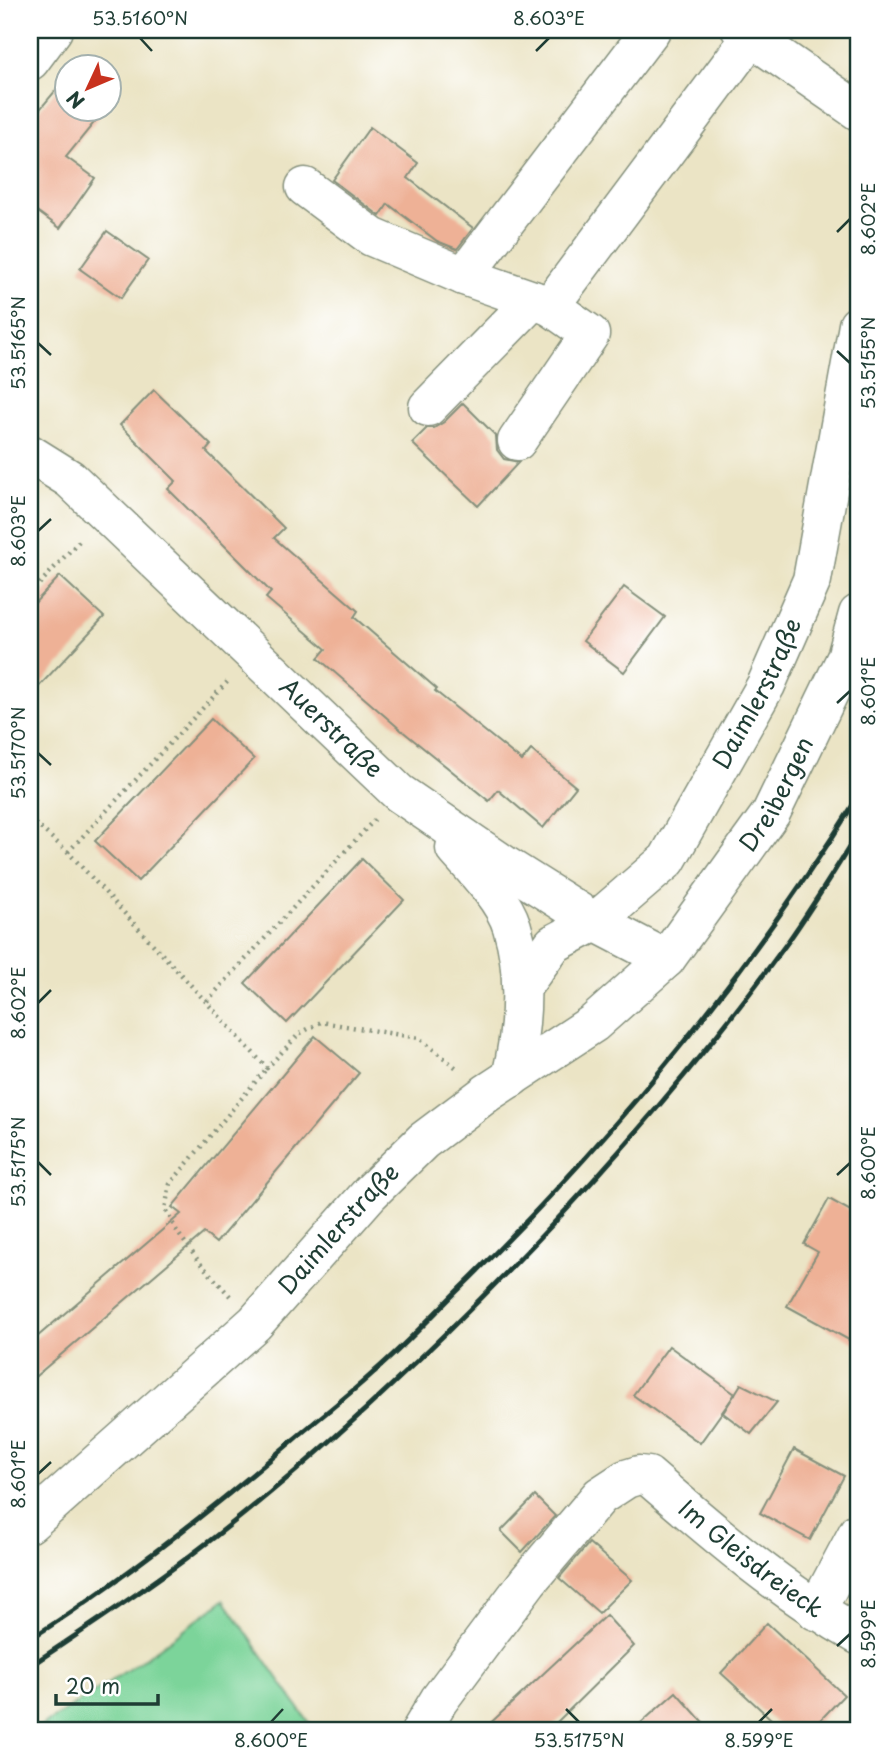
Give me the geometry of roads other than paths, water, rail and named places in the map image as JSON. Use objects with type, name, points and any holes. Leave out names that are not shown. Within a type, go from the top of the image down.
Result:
[{"type":"street","points":[[30,61],[53,30]]},
{"type":"street","points":[[464,276],[651,30]]},
{"type":"street","points":[[428,407],[542,303],[746,33],[858,111]]},
{"type":"street","points":[[304,187],[372,237],[464,276],[542,303],[590,334],[517,441]]},
{"type":"street","name":"Daimlerstraße","points":[[522,986],[553,944],[596,922],[667,860],[766,685],[812,580],[858,325]]},
{"type":"street","name":"Auerstraße","points":[[30,453],[70,480],[106,512],[252,655],[399,793],[503,864],[596,922],[666,959]]},
{"type":"street","name":"Dreibergen","points":[[666,959],[771,813],[846,658],[858,614]]},
{"type":"street","points":[[399,793],[441,832],[487,883],[512,926],[522,986],[518,1048],[499,1086]]},
{"type":"street","name":"Daimlerstraße","points":[[30,1523],[255,1322],[370,1193],[423,1141],[499,1086],[594,1023],[666,959]]},
{"type":"street","name":"Im Gleisdreieck","points":[[421,1730],[439,1700],[528,1581],[600,1496],[626,1479],[639,1475],[648,1476],[726,1544],[816,1611],[858,1635]]},
{"type":"street","points":[[816,1611],[858,1532]]},
{"type":"railway","points":[[30,1639],[98,1594],[164,1545],[344,1398],[406,1343],[513,1235],[621,1118],[721,994],[815,864],[858,797]]},
{"type":"railway","points":[[30,1666],[168,1572],[254,1506],[381,1395],[489,1290],[580,1195],[666,1098],[787,943],[858,833]]}]
